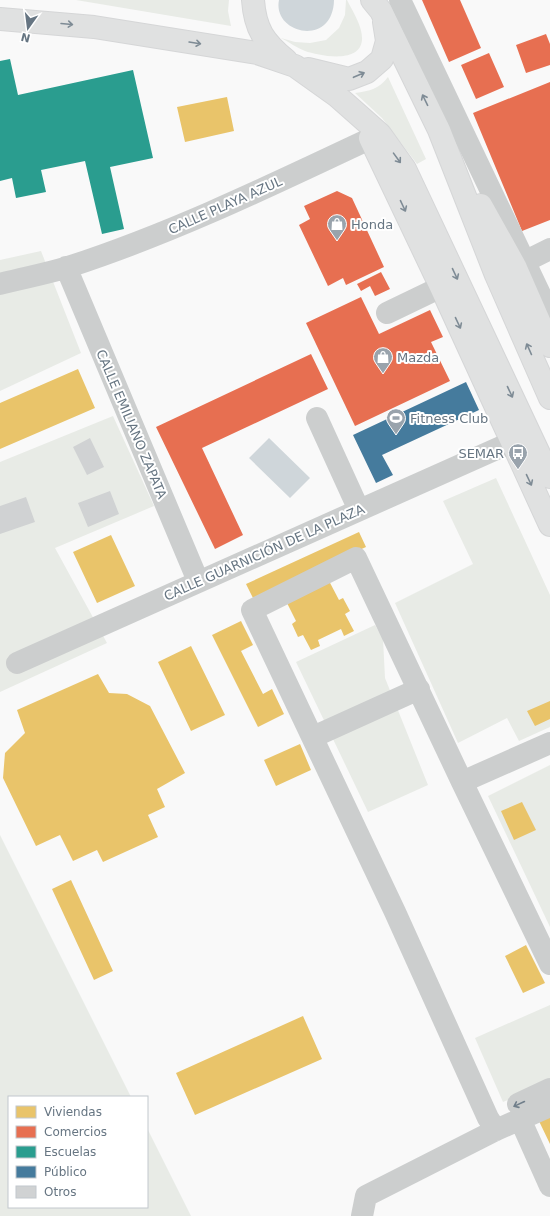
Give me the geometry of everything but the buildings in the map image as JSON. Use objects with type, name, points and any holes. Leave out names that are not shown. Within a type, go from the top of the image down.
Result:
[{"type":"main road","points":[[253,0],[254,12],[258,26],[266,41],[376,137],[405,169],[550,477]]},
{"type":"main road","points":[[0,19],[94,27],[257,53],[295,66],[350,79],[367,72],[382,59],[387,42],[382,3]]},
{"type":"main road","points":[[382,3],[439,130],[512,268],[550,346]]},
{"type":"main road","points":[[376,137],[441,287],[550,525]]},
{"type":"main road","points":[[512,268],[550,398]]},
{"type":"street","points":[[382,3],[512,268],[550,315]]},
{"type":"street","name":"CALLE PLAYA AZUL","points":[[0,284],[98,257],[182,225],[376,137]]},
{"type":"street","points":[[512,268],[550,249]]},
{"type":"street","name":"CALLE EMILIANO ZAPATA","points":[[66,267],[198,581]]},
{"type":"street","points":[[387,313],[441,287]]},
{"type":"street","points":[[317,418],[359,510]]},
{"type":"street","name":"CALLE GUARNICIÓN DE LA PLAZA","points":[[17,662],[512,442]]},
{"type":"street","points":[[492,1124],[395,912],[252,610],[356,558],[550,964]]},
{"type":"street","points":[[313,737],[419,689]]},
{"type":"street","points":[[462,782],[550,743]]},
{"type":"street","points":[[362,1216],[366,1196],[550,1089]]},
{"type":"street","points":[[492,1124],[520,1119],[550,1106]]},
{"type":"street","points":[[520,1119],[550,1186]]},
{"type":"shaded area","points":[[76,0],[229,0],[228,11],[231,26]]},
{"type":"shaded area","points":[[279,0],[334,0],[331,15],[324,25],[314,30],[304,31],[293,28],[284,21],[279,12]]},
{"type":"shaded area","points":[[346,0],[357,20],[362,35],[360,48],[354,53],[338,56],[320,55],[302,50],[281,38],[295,42],[310,43],[326,40],[339,28],[345,15]]},
{"type":"shaded area","points":[[388,77],[426,159],[417,164],[382,118],[355,93],[374,89]]},
{"type":"shaded area","points":[[41,251],[81,353],[0,391],[0,260]]},
{"type":"shaded area","points":[[113,416],[154,506],[55,548],[107,643],[0,692],[0,462]]},
{"type":"shaded area","points":[[269,438],[310,478],[290,498],[249,458]]},
{"type":"shaded area","points":[[496,478],[550,595],[550,727],[519,741],[507,718],[458,743],[395,603],[473,564],[443,501]]},
{"type":"shaded area","points":[[375,625],[383,639],[385,678],[428,785],[368,812],[296,662]]},
{"type":"shaded area","points":[[550,765],[550,927],[488,796]]},
{"type":"shaded area","points":[[0,835],[130,1096],[8,1096],[8,1208],[148,1208],[148,1130],[191,1216],[0,1216]]},
{"type":"shaded area","points":[[550,1005],[550,1082],[503,1102],[475,1038]]},
{"type":"place","name":"Honda","points":[[337,241]]},
{"type":"place","name":"Mazda","points":[[383,374]]},
{"type":"place","name":"Fitness Club","points":[[396,435]]},
{"type":"place","name":"SEMAR","points":[[518,470]]}]
